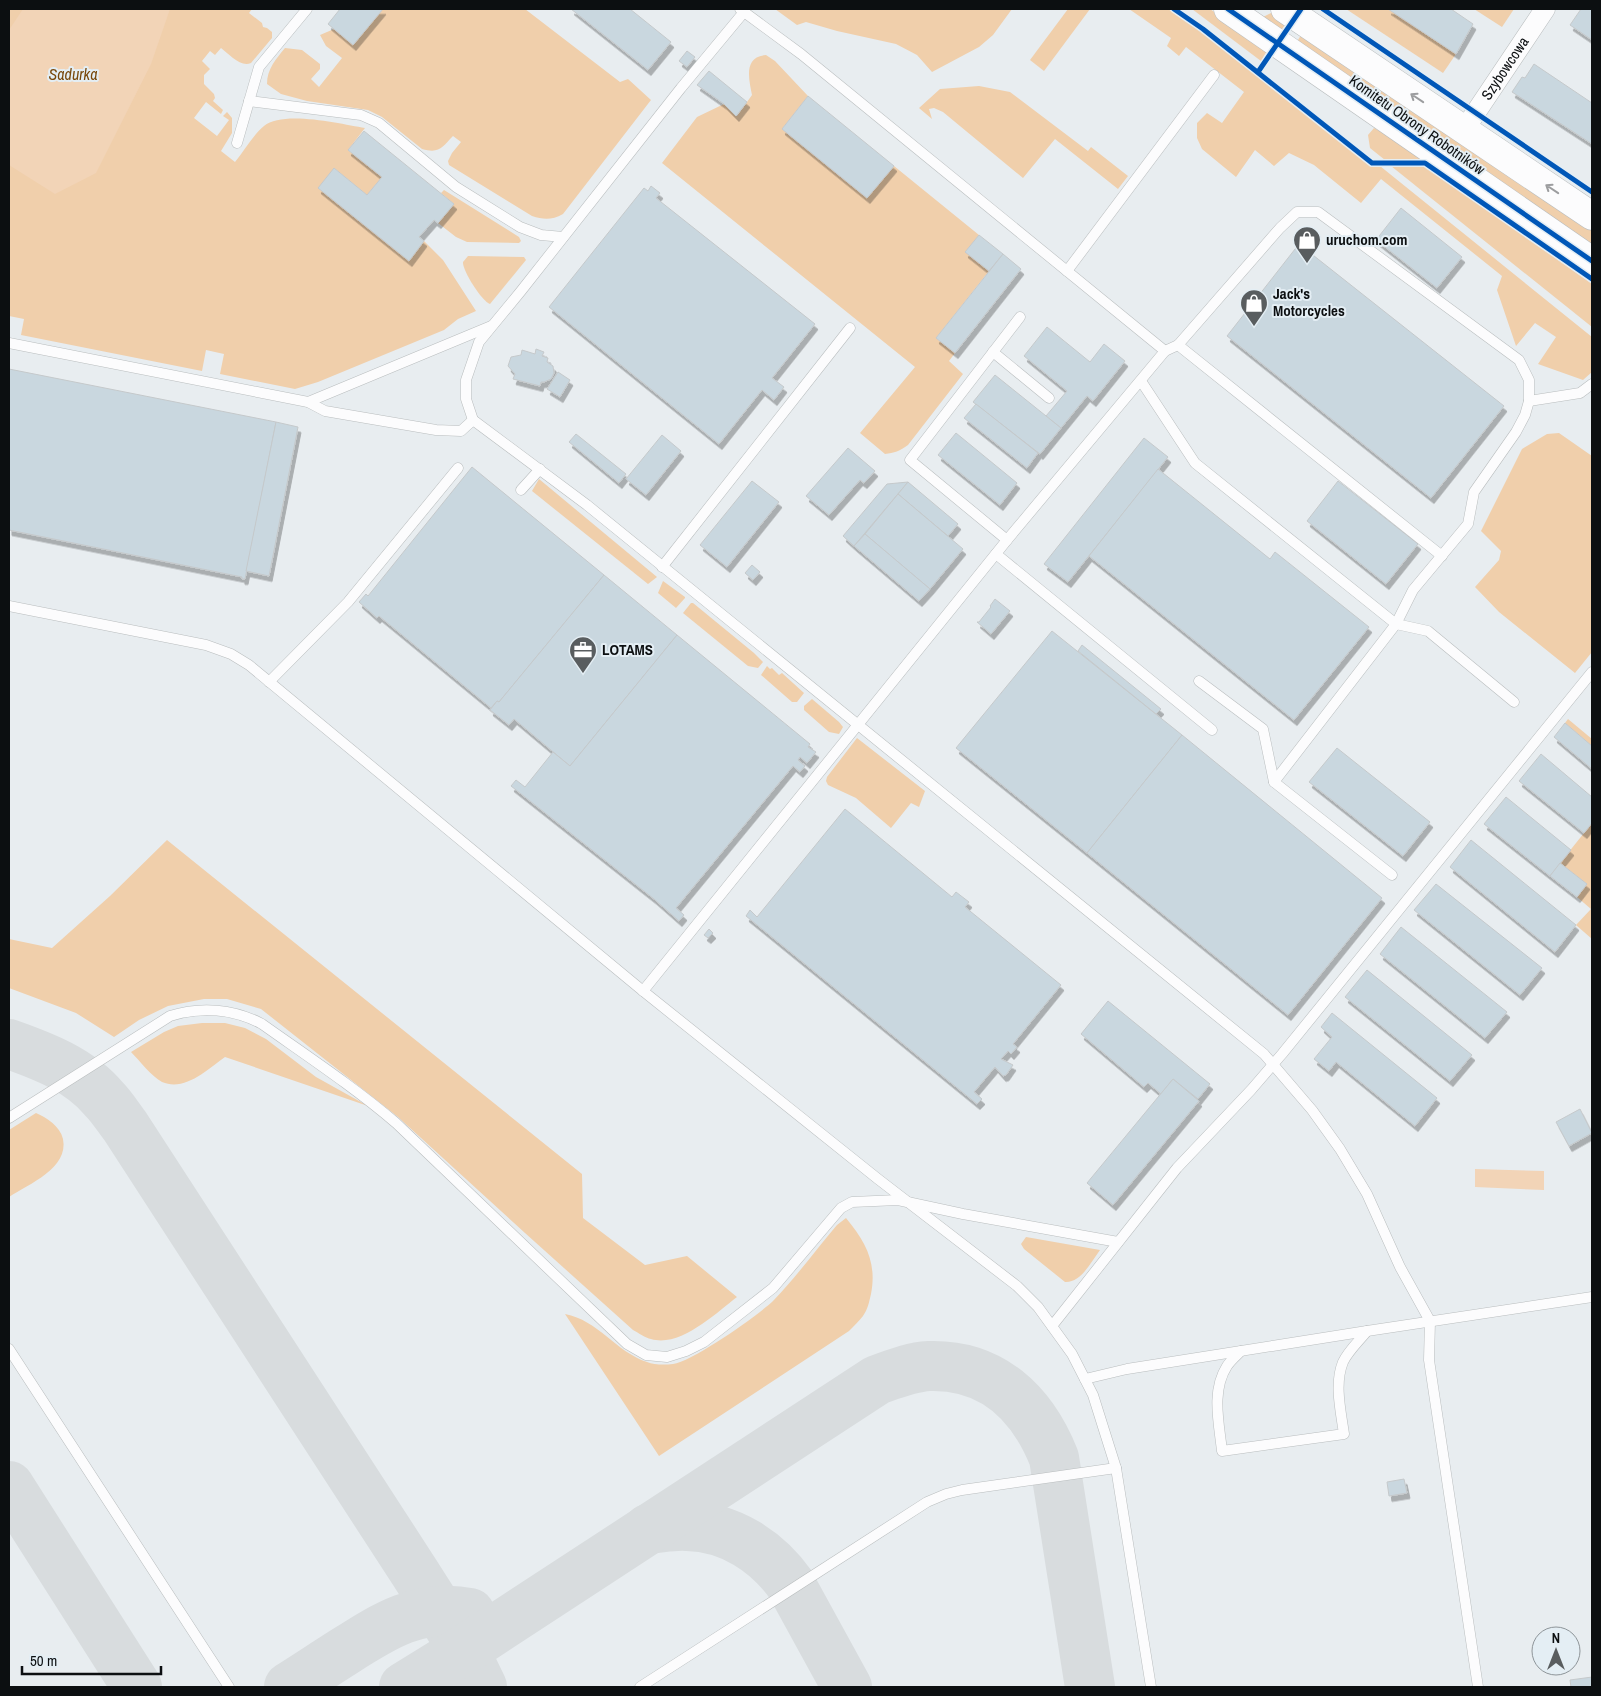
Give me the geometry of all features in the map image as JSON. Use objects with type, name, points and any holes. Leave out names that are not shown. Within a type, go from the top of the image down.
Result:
[{"type":"street","name":"Komitetu Obrony Robotników","points":[[1285,9],[1592,216]]},
{"type":"street","name":"Szybowcowa","points":[[1464,130],[1545,9]]},
{"type":"street","name":"Komitetu Obrony Robotników","points":[[1239,10],[1592,261]]},
{"type":"lane","points":[[237,143],[259,68],[307,9]]},
{"type":"lane","points":[[1165,351],[801,54],[742,10],[521,292],[479,342],[466,380],[466,398],[473,420],[587,505],[1264,1054],[1312,1110],[1340,1149],[1367,1194],[1400,1267],[1430,1321],[1429,1360],[1478,1687]]},
{"type":"lane","points":[[1067,271],[1214,76]]},
{"type":"lane","points":[[249,101],[361,115],[378,123],[456,186],[520,227],[542,235],[563,237]]},
{"type":"lane","points":[[644,991],[1007,540],[1165,351],[1178,345],[1280,228],[1297,212],[1318,212],[1519,360],[1529,380],[1529,401],[1516,432],[1474,492],[1468,524],[1413,590],[1396,624],[1274,782]]},
{"type":"lane","points":[[1007,540],[910,460],[1020,317]]},
{"type":"lane","points":[[308,402],[492,326]]},
{"type":"lane","points":[[662,567],[850,328]]},
{"type":"lane","points":[[9,343],[308,402],[325,411],[436,430],[461,431],[473,420]]},
{"type":"lane","points":[[1178,345],[1442,556]]},
{"type":"lane","points":[[994,352],[1049,398]]},
{"type":"lane","points":[[1141,381],[1195,463],[1396,624],[1428,631],[1514,702]]},
{"type":"lane","points":[[1529,401],[1580,393],[1592,384]]},
{"type":"lane","points":[[268,682],[348,602],[458,468]]},
{"type":"lane","points":[[521,490],[540,469]]},
{"type":"lane","points":[[996,554],[1212,730]]},
{"type":"lane","points":[[9,606],[206,645],[231,654],[268,682],[644,991],[1017,1286],[1038,1307],[1072,1354],[1093,1395],[1116,1468],[1151,1687]]},
{"type":"lane","points":[[1052,1326],[1177,1168],[1273,1064],[1592,672]]},
{"type":"lane","points":[[1199,681],[1263,729],[1274,782],[1392,875]]},
{"type":"lane","points":[[9,1118],[170,1016],[179,1013],[214,1010],[248,1016],[374,1104],[627,1344],[646,1355],[667,1357],[686,1351],[704,1342],[773,1288],[841,1208],[852,1202],[898,1200],[962,1214],[1118,1242]]},
{"type":"lane","points":[[1085,1379],[1127,1369],[1592,1297]]},
{"type":"lane","points":[[1241,1351],[1228,1364],[1221,1377],[1218,1393],[1222,1451],[1344,1434],[1339,1379],[1343,1362],[1368,1331]]},
{"type":"lane","points":[[9,1349],[229,1687]]},
{"type":"lane","points":[[640,1687],[927,1502],[962,1490],[1116,1468]]},
{"type":"shaded area","points":[[9,9],[252,9],[249,13],[262,23],[263,27],[272,32],[272,38],[251,63],[247,64],[235,60],[221,48],[215,55],[210,51],[202,61],[210,69],[204,75],[204,84],[214,94],[215,98],[213,101],[223,110],[221,114],[206,102],[194,118],[217,136],[229,120],[223,116],[227,112],[232,118],[232,133],[221,151],[235,162],[252,138],[264,126],[273,121],[298,119],[328,121],[365,128],[348,150],[382,177],[367,195],[334,168],[409,260],[424,241],[443,260],[476,311],[458,319],[444,330],[318,382],[295,389],[220,374],[224,354],[206,350],[202,371],[21,335],[24,319],[9,316]]},
{"type":"shaded area","points":[[383,9],[525,9],[620,82],[628,79],[651,100],[563,214],[548,219],[532,216],[449,165],[448,161],[452,153],[461,142],[453,136],[437,150],[422,149],[382,117],[368,110],[307,101],[281,94],[267,84],[270,69],[285,48],[302,50],[320,64],[320,69],[311,79],[319,87],[342,58],[326,46],[320,35],[334,29],[354,44]]},
{"type":"shaded area","points":[[775,9],[1012,9],[993,35],[979,47],[932,72],[917,55],[896,44],[806,22],[797,25]]},
{"type":"shaded area","points":[[1068,9],[1090,9],[1044,71],[1030,60]]},
{"type":"shaded area","points":[[1129,9],[1168,9],[1204,34],[1372,166],[1380,166],[1592,337],[1592,372],[1583,380],[1538,364],[1556,337],[1535,323],[1516,346],[1497,290],[1502,276],[1381,179],[1361,203],[1314,165],[1289,153],[1274,166],[1255,150],[1236,177],[1202,149],[1197,138],[1197,123],[1207,113],[1222,123],[1244,92],[1186,47],[1179,56],[1167,46],[1171,38]]},
{"type":"shaded area","points":[[1192,9],[1210,9],[1268,49],[1261,61]]},
{"type":"shaded area","points":[[1346,9],[1388,9],[1456,54],[1443,73]]},
{"type":"shaded area","points":[[1474,9],[1514,9],[1502,27]]},
{"type":"shaded area","points":[[1273,12],[1288,21],[1280,32],[1263,17]]},
{"type":"shaded area","points":[[1303,32],[1592,227],[1592,249],[1296,43]]},
{"type":"shaded area","points":[[766,55],[775,61],[808,96],[782,129],[867,198],[894,166],[979,235],[966,252],[989,271],[936,338],[955,353],[949,361],[963,374],[908,445],[894,452],[885,454],[860,433],[915,367],[662,163],[697,117],[724,104],[737,116],[752,95],[749,76],[751,64],[759,57]]},
{"type":"shaded area","points":[[979,86],[1010,92],[1088,151],[1091,147],[1128,176],[1118,189],[1055,139],[1023,178],[943,112],[934,108],[929,109],[932,119],[919,108],[940,89]]},
{"type":"shaded area","points":[[1374,128],[1395,139],[1592,275],[1426,161],[1385,160],[1370,148],[1368,135]]},
{"type":"shaded area","points":[[1391,166],[1425,166],[1592,284],[1592,327]]},
{"type":"shaded area","points":[[444,190],[519,237],[521,241],[519,243],[467,242],[456,237],[438,223],[454,204],[441,193]]},
{"type":"shaded area","points":[[468,256],[524,257],[526,260],[490,304],[482,298],[466,272],[463,262]]},
{"type":"shaded area","points":[[1559,433],[1592,456],[1592,652],[1575,673],[1499,612],[1475,587],[1499,560],[1501,551],[1481,531],[1522,449],[1547,434]]},
{"type":"shaded area","points":[[539,479],[657,577],[648,584],[532,491]]},
{"type":"shaded area","points":[[663,581],[685,597],[676,608],[658,593]]},
{"type":"shaded area","points":[[691,603],[754,653],[763,662],[758,668],[748,666],[683,613]]},
{"type":"shaded area","points":[[767,666],[779,675],[782,673],[804,693],[797,702],[792,702],[761,675]]},
{"type":"shaded area","points":[[812,699],[843,727],[839,734],[829,732],[804,710],[804,706]]},
{"type":"shaded area","points":[[1568,719],[1592,739],[1592,746],[1565,723]]},
{"type":"shaded area","points":[[857,738],[925,791],[919,807],[911,803],[891,828],[856,798],[828,785],[826,781],[827,777]]},
{"type":"shaded area","points":[[1592,823],[1592,939],[1576,925],[1591,909],[1577,897],[1587,884],[1560,863]]},
{"type":"shaded area","points":[[167,840],[582,1174],[583,1218],[645,1265],[687,1256],[737,1297],[708,1320],[685,1334],[662,1340],[644,1337],[633,1330],[398,1117],[261,1009],[227,999],[204,999],[168,1006],[139,1020],[114,1037],[76,1013],[9,988],[9,939],[52,948],[110,896]]},
{"type":"shaded area","points":[[225,1023],[245,1028],[266,1039],[316,1077],[368,1106],[225,1057],[204,1073],[188,1082],[171,1084],[162,1082],[131,1052],[164,1032],[178,1026]]},
{"type":"shaded area","points":[[36,1113],[49,1120],[59,1130],[63,1139],[63,1149],[54,1167],[36,1181],[9,1197],[9,1130]]},
{"type":"shaded area","points":[[846,1218],[864,1244],[871,1263],[871,1294],[863,1316],[849,1331],[659,1456],[565,1314],[577,1317],[597,1329],[626,1351],[647,1362],[667,1365],[682,1361],[724,1337],[773,1301],[837,1225]]},
{"type":"shaded area","points":[[1026,1237],[1100,1250],[1081,1275],[1076,1279],[1065,1282],[1024,1249],[1021,1244]]},
{"type":"water","name":"Sadurka","points":[[23,9],[170,9],[151,64],[96,173],[55,194],[9,165],[9,30]]},
{"type":"water","points":[[1475,1169],[1544,1171],[1544,1190],[1475,1187]]},
{"type":"building","points":[[340,9],[383,9],[353,45],[328,24]]},
{"type":"building","points":[[571,9],[630,9],[671,42],[648,70]]},
{"type":"building","points":[[1388,9],[1451,9],[1473,24],[1456,54]]},
{"type":"building","points":[[1581,9],[1592,9],[1592,40],[1570,25]]},
{"type":"building","points":[[687,51],[695,57],[687,67],[679,61]]},
{"type":"building","points":[[1534,64],[1592,103],[1592,144],[1512,92],[1522,77],[1525,78]]},
{"type":"building","points":[[709,71],[747,102],[736,116],[724,104],[697,85]]},
{"type":"building","points":[[808,96],[894,166],[867,198],[782,129]]},
{"type":"building","points":[[364,131],[454,204],[438,223],[434,220],[419,237],[424,241],[409,261],[318,188],[334,168],[367,195],[382,177],[348,150]]},
{"type":"building","points":[[651,186],[660,193],[656,198],[815,324],[772,378],[784,387],[774,400],[762,390],[719,444],[549,307],[644,188],[648,191]]},
{"type":"building","points":[[1401,208],[1462,257],[1437,288],[1376,240]]},
{"type":"building","points":[[979,235],[1003,254],[989,271],[965,252]]},
{"type":"building","points":[[1299,244],[1504,406],[1431,498],[1227,336]]},
{"type":"building","points":[[1003,254],[1021,269],[955,353],[936,338]]},
{"type":"building","points":[[1047,327],[1090,362],[1104,344],[1125,361],[1093,401],[1087,396],[1061,428],[1046,416],[1067,391],[1024,356]]},
{"type":"building","points":[[536,349],[544,352],[542,356],[548,358],[547,362],[553,366],[554,373],[551,379],[541,382],[540,386],[513,379],[515,374],[508,366],[511,357],[521,355],[522,350],[535,354]]},
{"type":"building","points":[[9,369],[276,422],[245,579],[9,530]]},
{"type":"building","points":[[558,372],[570,380],[560,397],[547,389]]},
{"type":"building","points":[[995,375],[1061,428],[1040,454],[973,402]]},
{"type":"building","points":[[976,404],[1038,453],[1027,468],[964,418]]},
{"type":"building","points":[[276,422],[298,427],[269,576],[246,571]]},
{"type":"building","points":[[956,433],[1017,483],[1000,505],[938,455]]},
{"type":"building","points":[[576,434],[626,474],[619,483],[569,442]]},
{"type":"building","points":[[662,435],[681,451],[646,495],[626,479]]},
{"type":"building","points":[[1144,438],[1168,457],[1068,582],[1044,564]]},
{"type":"building","points":[[848,448],[875,471],[864,483],[860,480],[829,515],[806,496]]},
{"type":"building","points":[[472,467],[604,575],[499,702],[497,701],[491,708],[379,616],[377,618],[359,602],[366,594],[368,596]]},
{"type":"building","points":[[1158,469],[1270,559],[1275,552],[1369,627],[1294,720],[1089,556]]},
{"type":"building","points":[[752,481],[779,502],[727,567],[700,545]]},
{"type":"building","points":[[1338,481],[1418,544],[1386,584],[1307,521]]},
{"type":"building","points":[[908,482],[854,546],[843,536],[887,484]]},
{"type":"building","points":[[908,482],[958,524],[948,536],[898,494]]},
{"type":"building","points":[[898,494],[963,549],[930,589],[865,534]]},
{"type":"building","points":[[865,534],[930,589],[919,601],[854,546]]},
{"type":"building","points":[[752,565],[760,572],[753,580],[745,573]]},
{"type":"building","points":[[604,575],[677,635],[570,766],[514,719],[509,725],[490,710],[497,701],[499,702]]},
{"type":"building","points":[[995,599],[1010,611],[991,634],[977,622],[991,607]]},
{"type":"building","points":[[1052,631],[1182,735],[1087,853],[956,748]]},
{"type":"building","points":[[677,635],[810,744],[808,747],[816,752],[807,763],[800,757],[798,760],[805,766],[800,772],[793,766],[676,908],[684,915],[679,921],[511,786],[516,780],[525,787],[553,752],[570,766]]},
{"type":"building","points":[[1082,645],[1161,709],[1156,714],[1078,651]]},
{"type":"building","points":[[1565,723],[1592,746],[1592,769],[1554,737]]},
{"type":"building","points":[[1182,735],[1382,898],[1288,1015],[1087,853]]},
{"type":"building","points":[[1337,748],[1430,822],[1403,856],[1309,782]]},
{"type":"building","points":[[1541,754],[1592,797],[1592,823],[1584,833],[1519,781]]},
{"type":"building","points":[[1506,797],[1571,850],[1550,876],[1484,824]]},
{"type":"building","points":[[845,809],[952,897],[956,892],[969,902],[965,907],[1061,985],[1013,1044],[1017,1047],[1011,1054],[1008,1051],[1001,1059],[1013,1065],[1006,1075],[1003,1076],[995,1067],[974,1092],[982,1099],[977,1104],[746,916],[750,910],[757,917]]},
{"type":"building","points":[[1471,840],[1576,925],[1555,952],[1450,867]]},
{"type":"building","points":[[1560,863],[1587,884],[1577,897],[1550,876]]},
{"type":"building","points":[[1436,884],[1542,968],[1520,995],[1414,910]]},
{"type":"building","points":[[1401,927],[1507,1012],[1485,1038],[1380,954]]},
{"type":"building","points":[[709,929],[713,933],[708,938],[704,935]]},
{"type":"building","points":[[1367,970],[1472,1055],[1450,1081],[1345,997]]},
{"type":"building","points":[[1108,1001],[1210,1084],[1198,1099],[1173,1079],[1161,1094],[1148,1083],[1144,1087],[1081,1034]]},
{"type":"building","points":[[1332,1013],[1437,1098],[1415,1126],[1336,1062],[1329,1071],[1314,1059],[1332,1037],[1321,1027]]},
{"type":"building","points":[[1173,1079],[1199,1101],[1113,1205],[1087,1183]]},
{"type":"building","points":[[1580,1109],[1592,1133],[1569,1146],[1556,1122]]},
{"type":"building","points":[[1404,1479],[1407,1493],[1389,1496],[1387,1482]]},
{"type":"building","points":[[1592,1677],[1592,1687],[1571,1687],[1570,1680]]},
{"type":"taxiway","points":[[9,1044],[48,1059],[72,1072],[94,1089],[115,1112],[415,1573],[464,1650],[482,1687]]},
{"type":"taxiway","points":[[404,1687],[464,1650],[877,1380],[909,1369],[929,1366],[952,1367],[972,1372],[990,1380],[1007,1391],[1021,1404],[1045,1438],[1054,1458],[1090,1687]]},
{"type":"taxiway","points":[[9,1486],[137,1687]]},
{"type":"taxiway","points":[[648,1529],[677,1526],[703,1527],[732,1536],[759,1552],[771,1562],[791,1585],[847,1687]]},
{"type":"taxiway","points":[[289,1687],[374,1633],[403,1619],[435,1611],[470,1613]]},
{"type":"cycle path","points":[[1174,9],[1203,29],[1372,163],[1425,163],[1592,279]]},
{"type":"cycle path","points":[[1228,9],[1592,261]]},
{"type":"cycle path","points":[[1258,72],[1301,9]]},
{"type":"cycle path","points":[[1323,9],[1592,192]]},
{"type":"place","name":"uruchom.com","points":[[1307,264]]},
{"type":"place","name":"Jack's Motorcycles","points":[[1254,327]]},
{"type":"place","name":"LOTAMS","points":[[583,674]]}]
